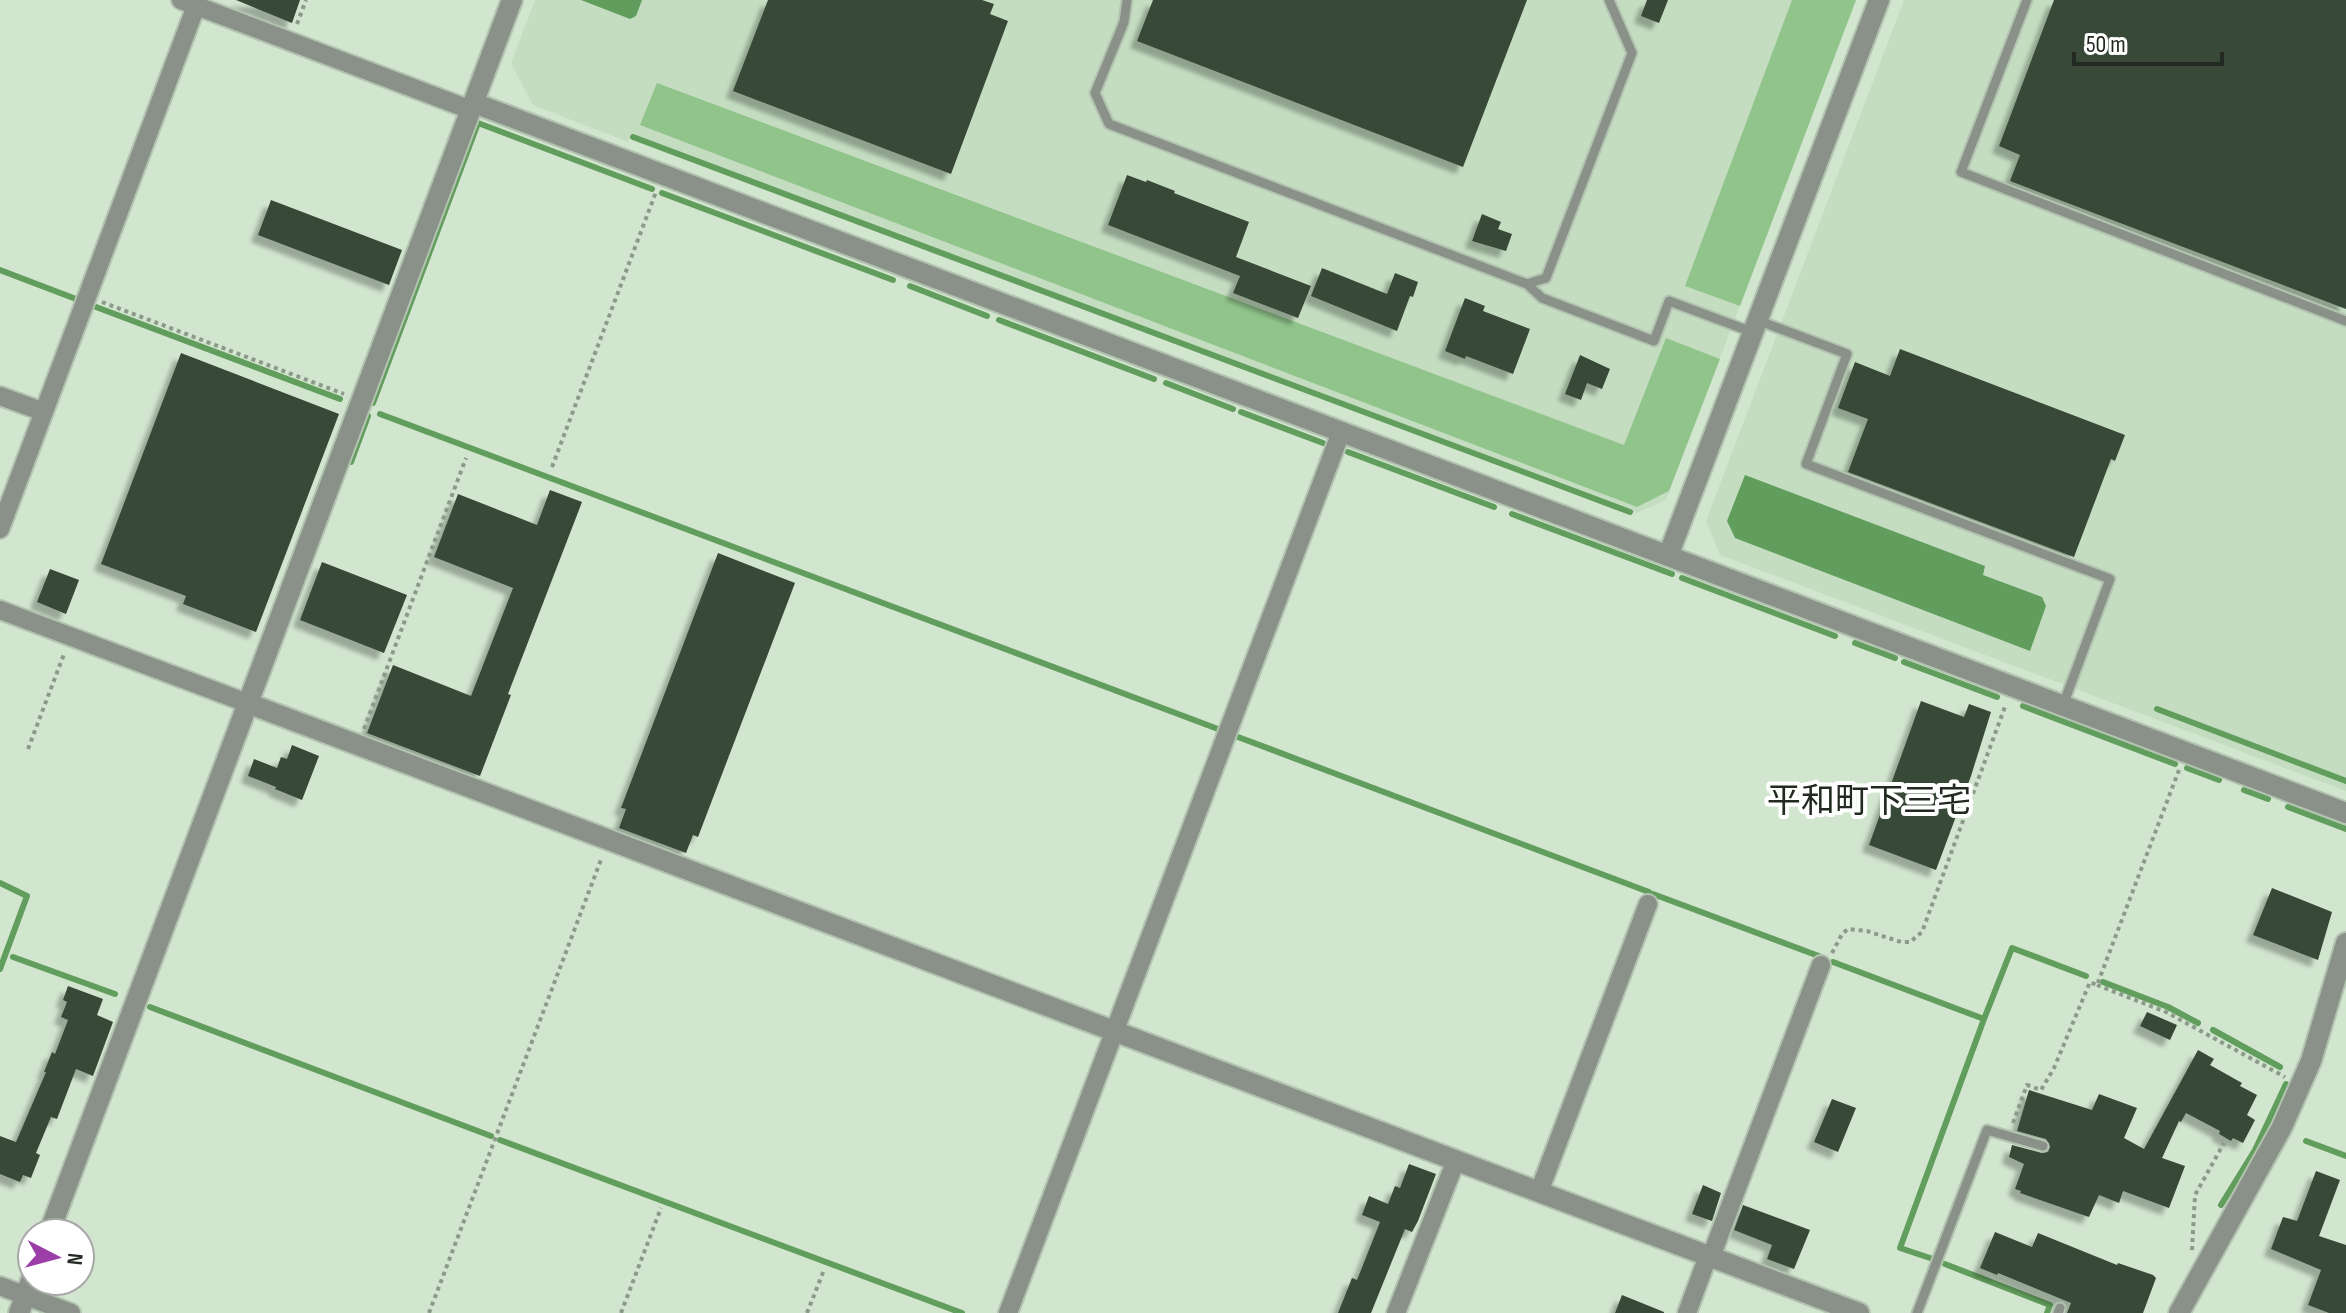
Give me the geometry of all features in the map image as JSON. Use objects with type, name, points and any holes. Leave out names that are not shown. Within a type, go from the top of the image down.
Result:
[{"type":"street","points":[[55,1217],[512,0]]},
{"type":"street","points":[[1668,556],[1879,0]]},
{"type":"street","points":[[0,529],[87,296],[188,3],[663,174],[2346,813]]},
{"type":"street","points":[[0,396],[44,412]]},
{"type":"street","points":[[1008,1313],[1341,432]]},
{"type":"street","points":[[0,610],[1859,1313]]},
{"type":"street","points":[[1539,1192],[1648,904]]},
{"type":"street","points":[[2179,1313],[2282,1127],[2311,1061],[2346,943]]},
{"type":"street","points":[[1687,1313],[1821,965]]},
{"type":"street","points":[[1396,1313],[1456,1160]]},
{"type":"street","points":[[30,1297],[71,1313]]},
{"type":"lane","points":[[1127,0],[1124,22],[1095,93],[1109,124],[1527,284],[1542,298],[1654,341],[1669,301],[1847,354],[1806,464],[2110,579],[2063,706]]},
{"type":"lane","points":[[1527,284],[1546,278],[1632,53],[1609,0]]},
{"type":"lane","points":[[2027,0],[1961,172],[2346,321]]},
{"type":"lane","points":[[1917,1313],[1987,1130],[2043,1146]]},
{"type":"path","points":[[291,41],[306,0]]},
{"type":"path","points":[[552,467],[663,174]]},
{"type":"path","points":[[87,296],[361,401]]},
{"type":"path","points":[[358,745],[466,458]]},
{"type":"path","points":[[28,749],[70,636]]},
{"type":"path","points":[[1821,965],[1826,964],[1842,934],[1848,929],[1867,931],[1901,942],[1910,942],[1922,932],[2013,687]]},
{"type":"path","points":[[2097,985],[2186,752]]},
{"type":"path","points":[[429,1313],[609,840]]},
{"type":"path","points":[[2008,1136],[2027,1085],[2041,1090],[2054,1068],[2090,982],[2166,1012],[2300,1086]]},
{"type":"path","points":[[2191,1255],[2195,1195],[2224,1143]]},
{"type":"path","points":[[621,1313],[661,1208]]},
{"type":"path","points":[[807,1313],[824,1270]]},
{"type":"shaded area","points":[[535,0],[1856,0],[1666,500],[1636,513],[631,134],[628,142],[533,105],[511,63]]},
{"type":"shaded area","points":[[581,0],[642,0],[636,16],[630,19]]},
{"type":"shaded area","points":[[1792,0],[1856,0],[1740,306],[1685,286]]},
{"type":"shaded area","points":[[1904,0],[2346,0],[2346,791],[1720,555],[1706,521]]},
{"type":"shaded area","points":[[657,83],[1624,445],[1666,338],[1720,359],[1669,491],[1637,507],[640,125]]},
{"type":"shaded area","points":[[1745,475],[1985,566],[1983,575],[2042,597],[2046,606],[2030,651],[1735,538],[1727,521]]},
{"type":"building","points":[[236,0],[300,0],[292,23]]},
{"type":"building","points":[[768,0],[982,0],[994,4],[990,14],[1008,21],[951,174],[733,91]]},
{"type":"building","points":[[1153,0],[1527,0],[1463,167],[1137,41]]},
{"type":"building","points":[[1647,0],[1668,0],[1659,23],[1641,16]]},
{"type":"building","points":[[2054,0],[2346,0],[2346,309],[2010,181],[2020,155],[1999,146]]},
{"type":"building","points":[[1127,175],[1147,180],[1249,222],[1236,257],[1311,286],[1298,318],[1233,293],[1240,276],[1108,225]]},
{"type":"building","points":[[271,200],[402,250],[389,285],[258,235]]},
{"type":"building","points":[[1482,214],[1501,222],[1498,229],[1512,234],[1506,251],[1472,241]]},
{"type":"building","points":[[1322,268],[1387,294],[1395,273],[1418,282],[1397,331],[1311,296]]},
{"type":"building","points":[[1465,298],[1485,306],[1483,311],[1530,329],[1513,374],[1445,351]]},
{"type":"building","points":[[1900,349],[2125,435],[2115,461],[2111,459],[2074,557],[1848,472],[1868,419],[1838,408],[1855,362],[1890,376]]},
{"type":"building","points":[[181,353],[339,414],[256,632],[183,604],[186,596],[101,564]]},
{"type":"building","points":[[1580,355],[1610,369],[1602,389],[1587,383],[1581,400],[1565,394]]},
{"type":"building","points":[[550,490],[582,502],[480,776],[367,733],[393,665],[471,696],[513,588],[434,557],[458,494],[537,525]]},
{"type":"building","points":[[718,553],[795,583],[698,837],[693,835],[686,853],[619,828],[626,809],[621,808]]},
{"type":"building","points":[[322,562],[407,595],[384,653],[300,620]]},
{"type":"building","points":[[50,569],[79,580],[66,614],[37,602]]},
{"type":"building","points":[[1921,701],[1964,717],[1969,704],[1991,712],[1936,870],[1869,845]]},
{"type":"building","points":[[292,745],[319,756],[302,800],[248,776],[254,759],[277,768],[281,757],[287,759]]},
{"type":"building","points":[[2272,888],[2332,912],[2318,960],[2253,935]]},
{"type":"building","points":[[68,986],[103,999],[97,1015],[113,1022],[93,1076],[76,1069],[57,1119],[51,1117],[36,1153],[40,1155],[31,1178],[23,1175],[20,1182],[0,1174],[0,1136],[16,1142],[68,1020],[61,1017],[67,1002],[63,1000]]},
{"type":"building","points":[[2147,1012],[2177,1025],[2170,1040],[2140,1026]]},
{"type":"building","points":[[2198,1050],[2214,1059],[2210,1065],[2257,1095],[2247,1115],[2255,1120],[2243,1143],[2233,1138],[2231,1141],[2219,1134],[2220,1131],[2186,1113],[2179,1121],[2162,1158],[2185,1166],[2169,1208],[2123,1191],[2119,1203],[2099,1195],[2089,1217],[2015,1189],[2024,1164],[2009,1157],[2012,1145],[2042,1153],[2048,1152],[2050,1147],[2046,1139],[2017,1131],[2029,1090],[2092,1110],[2099,1094],[2137,1108],[2124,1138],[2144,1149]]},
{"type":"building","points":[[1832,1099],[1856,1108],[1838,1152],[1814,1142]]},
{"type":"building","points":[[1409,1164],[1436,1174],[1418,1221],[1412,1232],[1405,1229],[1371,1313],[1338,1313],[1352,1278],[1357,1280],[1380,1222],[1362,1215],[1369,1196],[1388,1204],[1395,1186],[1400,1188]]},
{"type":"building","points":[[2316,1171],[2340,1180],[2319,1236],[2346,1245],[2346,1313],[2329,1313],[2308,1305],[2321,1270],[2271,1249],[2283,1217],[2297,1221]]},
{"type":"building","points":[[1703,1185],[1721,1193],[1712,1221],[1692,1214]]},
{"type":"building","points":[[1743,1205],[1810,1230],[1794,1269],[1767,1259],[1772,1245],[1734,1230]]},
{"type":"building","points":[[1995,1232],[2032,1247],[2038,1233],[2117,1265],[2153,1275],[2156,1278],[2143,1313],[2067,1313],[2071,1303],[1980,1268]]},
{"type":"building","points":[[1622,1295],[1664,1312],[1664,1313],[1615,1313]]},
{"type":"waterway","points":[[373,403],[478,123],[652,189]]},
{"type":"waterway","points":[[633,137],[1630,512]]},
{"type":"waterway","points":[[662,193],[893,280]]},
{"type":"waterway","points":[[0,270],[76,299]]},
{"type":"waterway","points":[[910,286],[987,316]]},
{"type":"waterway","points":[[96,307],[340,399]]},
{"type":"waterway","points":[[999,320],[1154,379]]},
{"type":"waterway","points":[[1166,383],[1233,409]]},
{"type":"waterway","points":[[1241,412],[1323,443]]},
{"type":"waterway","points":[[380,414],[1218,729]]},
{"type":"waterway","points":[[351,462],[368,416]]},
{"type":"waterway","points":[[1348,452],[1494,507]]},
{"type":"waterway","points":[[1512,514],[1672,574]]},
{"type":"waterway","points":[[1682,578],[1835,636]]},
{"type":"waterway","points":[[1855,643],[1895,658]]},
{"type":"waterway","points":[[1904,662],[1997,697]]},
{"type":"waterway","points":[[2023,706],[2175,764]]},
{"type":"waterway","points":[[2157,709],[2346,781]]},
{"type":"waterway","points":[[1238,737],[1649,892]]},
{"type":"waterway","points":[[2187,768],[2219,780]]},
{"type":"waterway","points":[[2244,790],[2268,799]]},
{"type":"waterway","points":[[2288,807],[2346,829]]},
{"type":"waterway","points":[[0,883],[27,896],[0,969]]},
{"type":"waterway","points":[[1653,894],[1824,958]]},
{"type":"waterway","points":[[1833,962],[1984,1019],[2012,948],[2086,976]]},
{"type":"waterway","points":[[13,957],[115,994]]},
{"type":"waterway","points":[[2103,982],[2168,1007],[2198,1023]]},
{"type":"waterway","points":[[150,1007],[491,1136]]},
{"type":"waterway","points":[[1933,1259],[1900,1248],[1984,1019]]},
{"type":"waterway","points":[[2213,1030],[2280,1067]]},
{"type":"waterway","points":[[2221,1205],[2255,1150],[2286,1084]]},
{"type":"waterway","points":[[500,1140],[962,1313]]},
{"type":"waterway","points":[[2306,1141],[2346,1156]]},
{"type":"waterway","points":[[1945,1264],[2050,1305],[2047,1313]]},
{"type":"district","name":"平和町下三宅","points":[[1869,801]]}]
